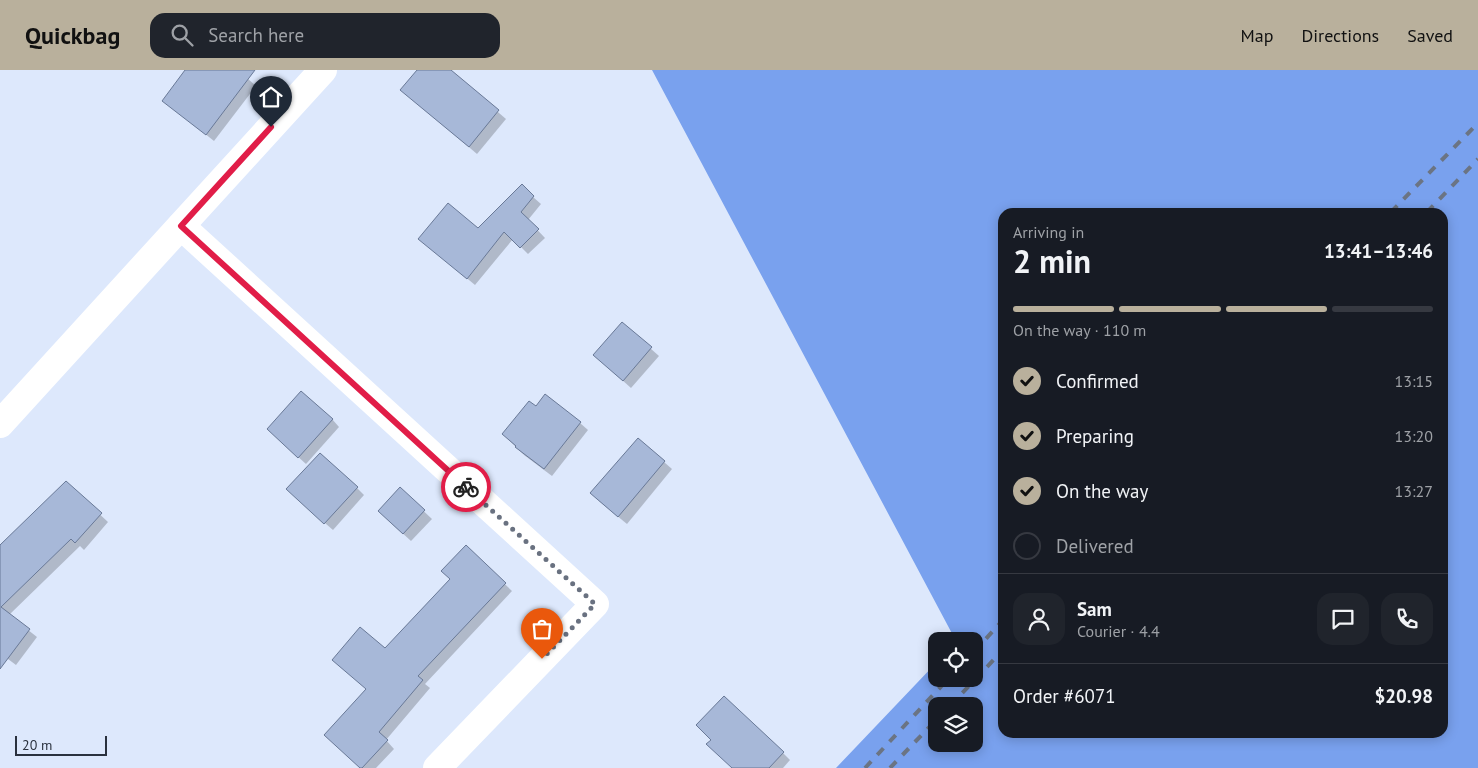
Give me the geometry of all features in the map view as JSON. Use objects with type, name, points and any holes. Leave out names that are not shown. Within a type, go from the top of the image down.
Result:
[{"type":"street","points":[[0,424],[323,70]]},
{"type":"street","points":[[181,226],[595,604],[437,768]]},
{"type":"shaded area","points":[[652,70],[1478,70],[1478,768],[836,768],[928,671],[928,687],[983,687],[983,632],[951,632]]},
{"type":"building","points":[[185,70],[255,70],[206,135],[162,101]]},
{"type":"building","points":[[417,70],[451,70],[499,110],[469,147],[400,90]]},
{"type":"building","points":[[522,184],[534,196],[521,212],[539,229],[520,248],[504,232],[467,279],[418,239],[448,203],[478,228]]},
{"type":"building","points":[[622,322],[652,347],[623,381],[593,355]]},
{"type":"building","points":[[301,391],[333,419],[298,458],[267,429]]},
{"type":"building","points":[[545,394],[581,422],[544,469],[515,447],[502,434],[529,401],[536,406]]},
{"type":"building","points":[[638,438],[665,461],[618,517],[590,493]]},
{"type":"building","points":[[320,453],[358,487],[324,524],[286,489]]},
{"type":"building","points":[[66,481],[102,513],[75,543],[71,539],[1,607],[30,629],[0,669],[0,545]]},
{"type":"building","points":[[400,487],[425,510],[403,534],[378,511]]},
{"type":"building","points":[[466,545],[506,583],[418,676],[423,680],[379,732],[388,740],[360,768],[324,735],[366,689],[332,660],[360,627],[385,648],[450,579],[441,571]]},
{"type":"building","points":[[724,696],[784,752],[769,768],[732,768],[706,744],[711,740],[696,725]]},
{"type":"railway","points":[[1395,208],[1478,123]]},
{"type":"railway","points":[[1431,208],[1478,159]]},
{"type":"railway","points":[[983,642],[998,625]]},
{"type":"railway","points":[[959,697],[998,655]]},
{"type":"railway","points":[[865,768],[941,687]]},
{"type":"railway","points":[[890,768],[928,728]]},
{"type":"way so far","points":[[466,487],[595,604],[542,659]]},
{"type":"route","points":[[271,127],[181,226],[466,487]]}]
